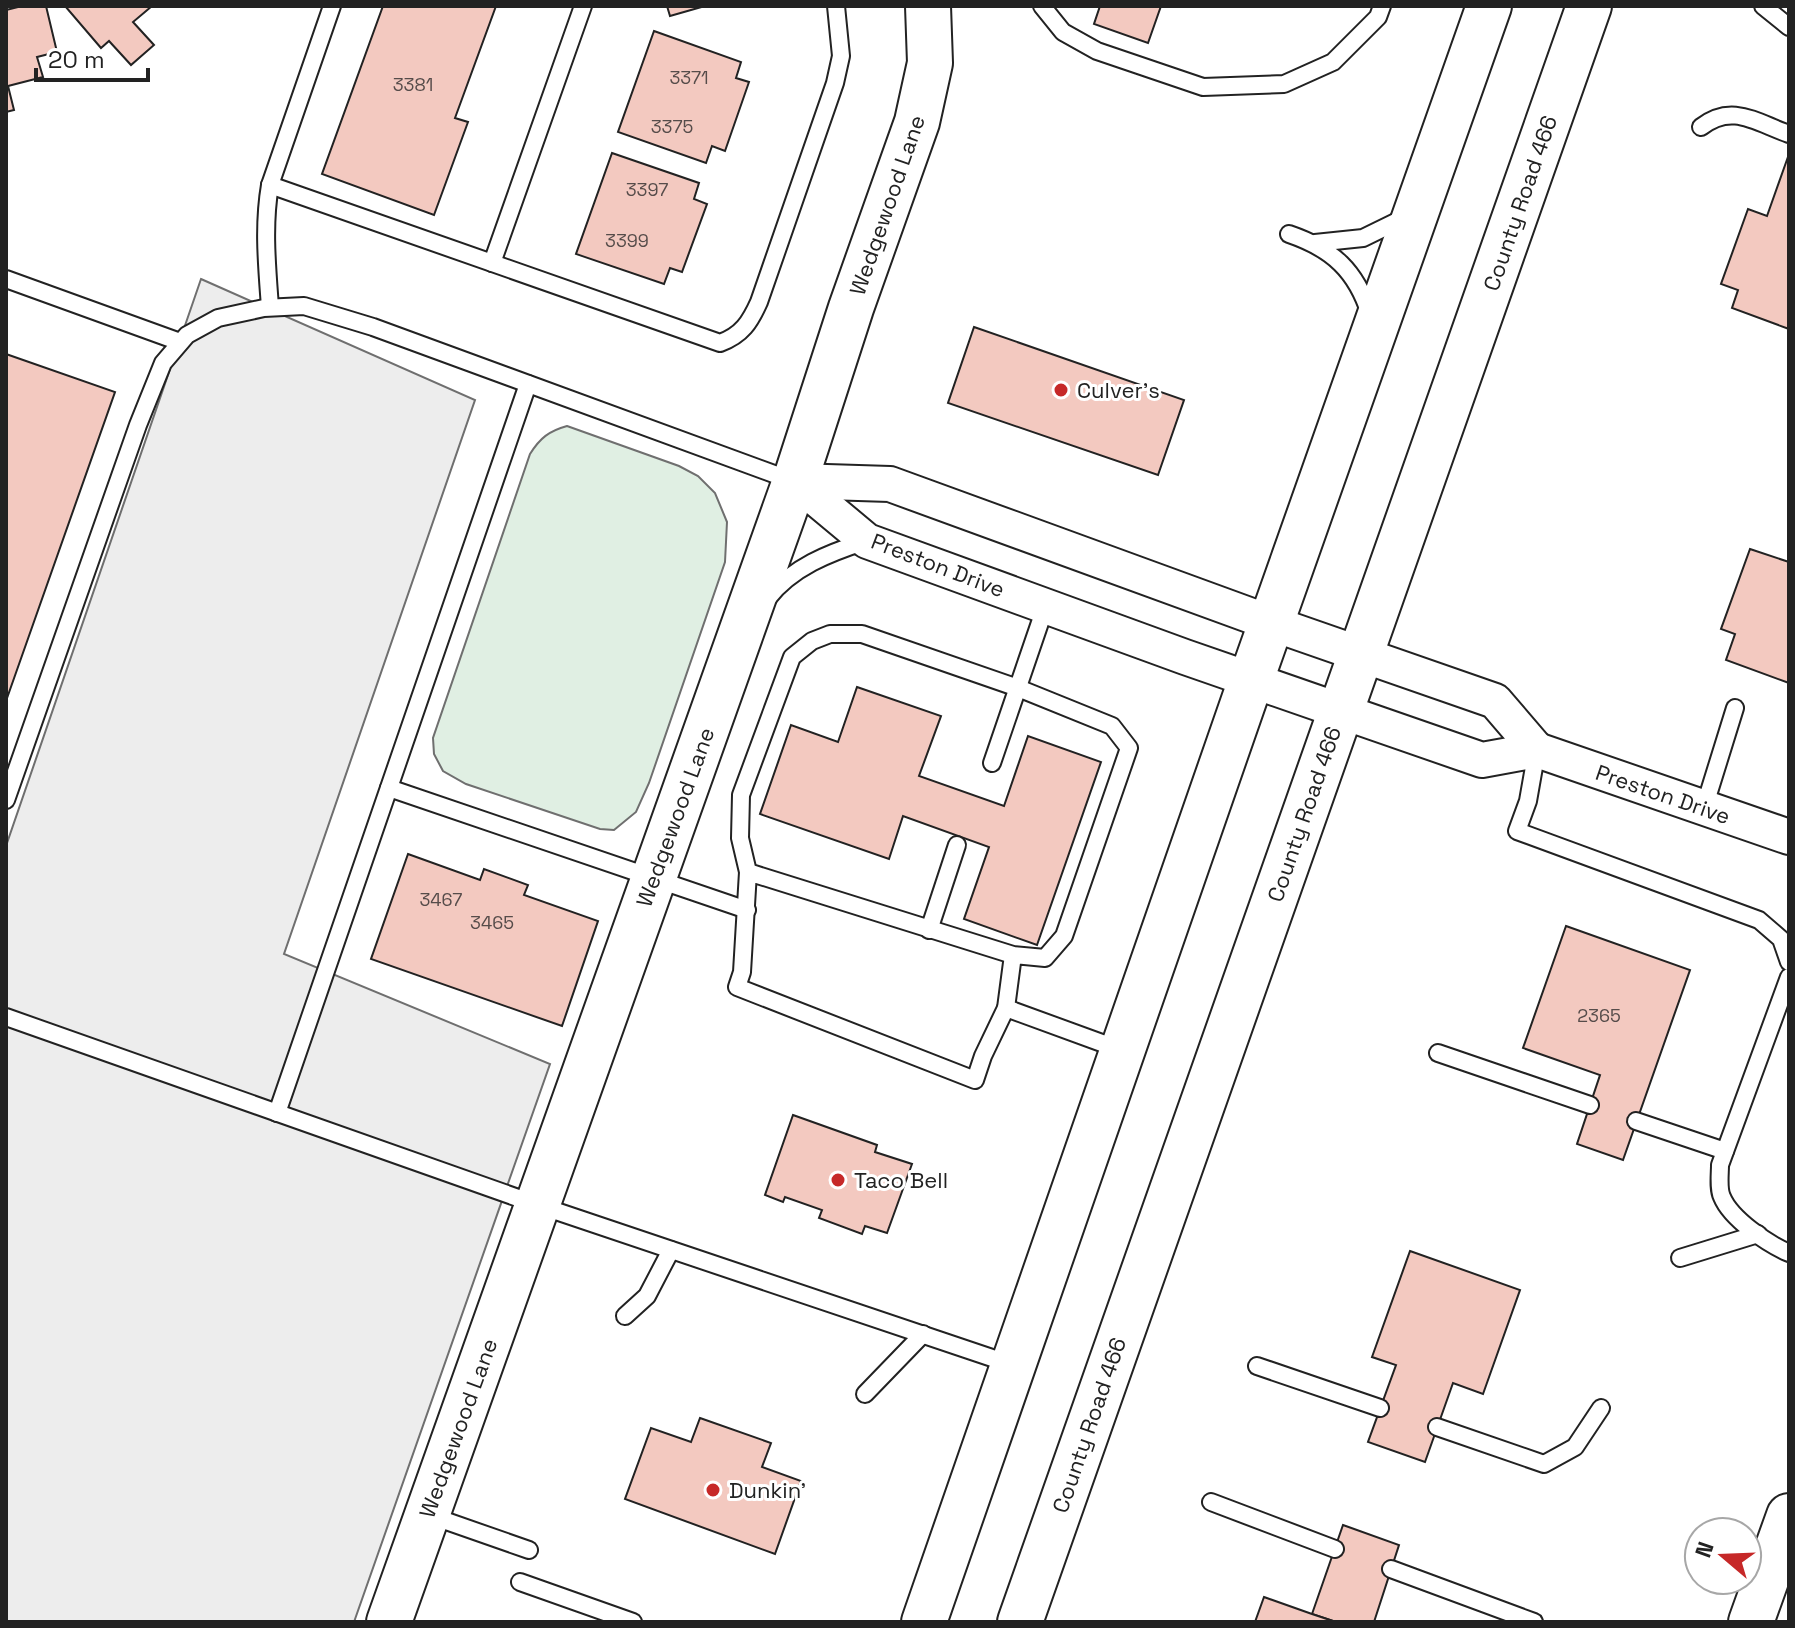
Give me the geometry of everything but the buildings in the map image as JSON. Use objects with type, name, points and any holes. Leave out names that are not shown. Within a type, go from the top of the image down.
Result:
[{"type":"main road","name":"Wedgewood Lane","points":[[389,1622],[795,481],[851,308],[917,122],[930,63],[928,6]]},
{"type":"main road","points":[[924,1622],[1489,6]]},
{"type":"main road","name":"County Road 466","points":[[1020,1622],[1589,6]]},
{"type":"main road","points":[[1751,1622],[1789,1516]]},
{"type":"street","name":"Preston Drive","points":[[795,481],[867,541],[1251,680],[1482,760],[1537,750],[1789,837]]},
{"type":"street","points":[[795,481],[890,484],[1495,701],[1537,750]]},
{"type":"lane","points":[[270,307],[266,206],[270,185],[332,6]]},
{"type":"lane","points":[[492,263],[583,6]]},
{"type":"lane","points":[[270,185],[720,343],[735,337],[749,324],[759,302],[835,83],[841,56],[836,6]]},
{"type":"lane","points":[[1042,6],[1063,32],[1097,51],[1203,87],[1284,84],[1333,62],[1378,17],[1382,6]]},
{"type":"lane","points":[[1763,6],[1789,27]]},
{"type":"lane","points":[[1701,127],[1715,116],[1731,113],[1789,134]]},
{"type":"lane","points":[[1315,243],[1363,238],[1418,212]]},
{"type":"lane","points":[[1289,234],[1315,243],[1344,265],[1362,288],[1376,331]]},
{"type":"lane","points":[[6,279],[180,342]]},
{"type":"lane","points":[[6,800],[138,425],[163,363],[187,335],[218,318],[270,307],[304,306],[373,327],[795,481]]},
{"type":"lane","points":[[277,1113],[528,384]]},
{"type":"lane","points":[[731,658],[769,595],[796,571],[827,554],[867,541]]},
{"type":"lane","points":[[992,763],[1046,605]]},
{"type":"lane","points":[[748,872],[1013,955],[1045,958],[1064,936],[1129,748],[1112,726],[1018,688],[862,634],[830,634],[812,641],[792,657],[741,795],[740,838],[748,872],[742,972],[737,987],[975,1080],[1006,1008],[1013,955]]},
{"type":"lane","points":[[1704,808],[1735,708]]},
{"type":"lane","points":[[1537,750],[1528,801],[1517,831],[1759,920],[1781,939],[1789,962]]},
{"type":"lane","points":[[389,788],[747,910]]},
{"type":"lane","points":[[929,930],[957,845]]},
{"type":"lane","points":[[1789,977],[1720,1165],[1721,1196],[1743,1223],[1772,1246],[1789,1253]]},
{"type":"lane","points":[[1006,1008],[1123,1051]]},
{"type":"lane","points":[[6,1017],[538,1205],[1014,1365]]},
{"type":"lane","points":[[1438,1053],[1590,1105]]},
{"type":"lane","points":[[1636,1121],[1725,1151]]},
{"type":"lane","points":[[1680,1258],[1758,1234]]},
{"type":"lane","points":[[625,1316],[647,1296],[671,1250]]},
{"type":"lane","points":[[865,1394],[923,1334]]},
{"type":"lane","points":[[1257,1366],[1380,1408]]},
{"type":"lane","points":[[1437,1427],[1544,1464],[1575,1447],[1601,1408]]},
{"type":"lane","points":[[1211,1502],[1335,1549]]},
{"type":"lane","points":[[427,1514],[529,1550]]},
{"type":"lane","points":[[1391,1569],[1534,1622]]},
{"type":"lane","points":[[520,1582],[633,1622]]},
{"type":"green space","points":[[567,426],[679,466],[698,476],[715,493],[727,522],[725,562],[649,783],[636,812],[614,830],[600,829],[466,784],[443,771],[434,754],[433,738],[530,454],[546,436]]},
{"type":"shaded area","points":[[201,279],[475,400],[284,954],[550,1064],[354,1622],[6,1622],[6,846]]},
{"type":"place","name":"Culver's","points":[[1061,390]]},
{"type":"place","name":"Taco Bell","points":[[838,1180]]},
{"type":"place","name":"Dunkin'","points":[[713,1490]]}]
